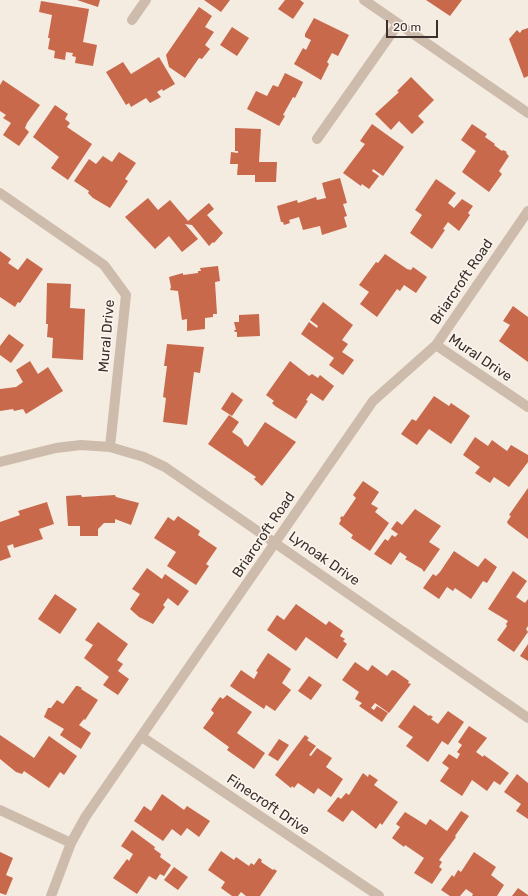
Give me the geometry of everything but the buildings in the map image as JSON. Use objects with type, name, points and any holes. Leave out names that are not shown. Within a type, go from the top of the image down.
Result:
[{"type":"street","points":[[132,20],[146,0]]},
{"type":"street","points":[[364,0],[528,113]]},
{"type":"street","points":[[318,139],[398,24]]},
{"type":"street","name":"Mural Drive","points":[[0,193],[104,265],[126,295],[110,447]]},
{"type":"street","name":"Briarcroft Road","points":[[51,896],[71,843],[86,816],[373,400],[436,345],[528,211]]},
{"type":"street","name":"Mural Drive","points":[[436,345],[528,407]]},
{"type":"street","name":"Lynoak Drive","points":[[0,462],[56,448],[81,445],[110,447],[144,457],[165,467],[528,718]]},
{"type":"street","name":"Finecroft Drive","points":[[142,736],[379,896]]},
{"type":"street","points":[[0,810],[71,843]]}]
